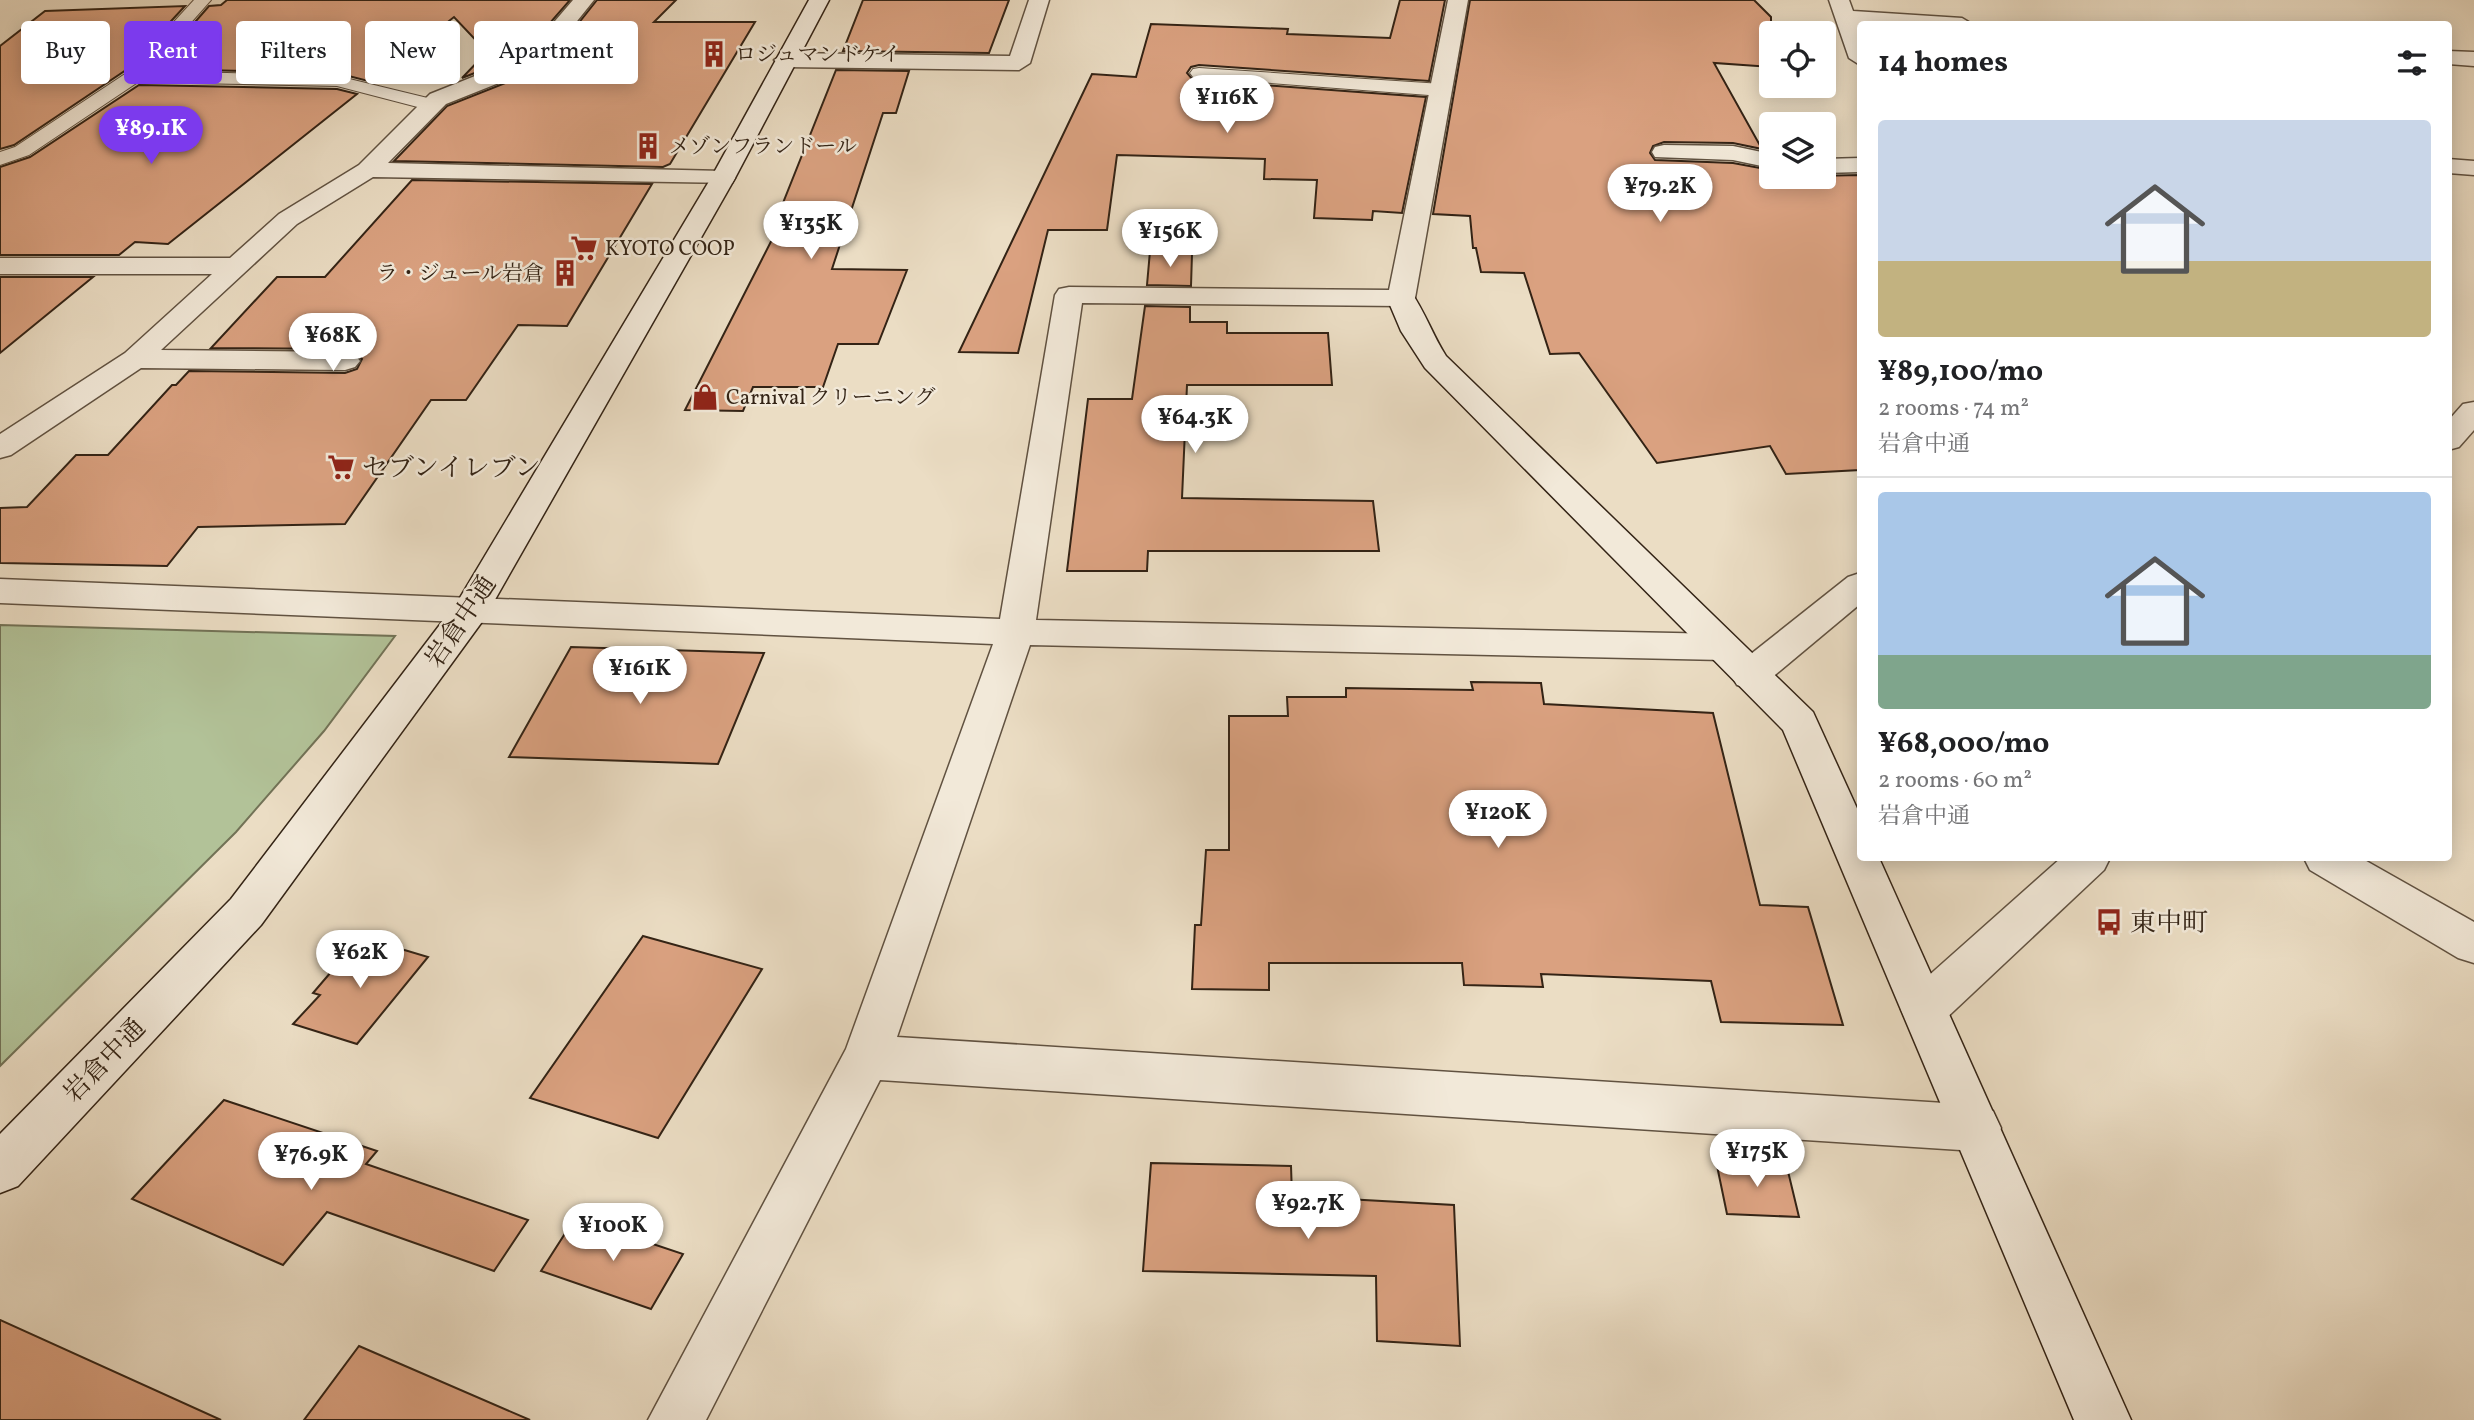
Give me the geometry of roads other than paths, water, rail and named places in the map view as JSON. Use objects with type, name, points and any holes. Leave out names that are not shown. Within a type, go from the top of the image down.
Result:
[{"type":"street","points":[[0,447],[135,359],[288,219],[368,170],[438,99],[533,61],[584,0]]},
{"type":"street","name":"岩倉中通","points":[[0,1169],[246,912],[471,610],[723,178],[818,0]]},
{"type":"street","points":[[785,60],[1019,63],[1039,0]]},
{"type":"street","points":[[1458,0],[1401,298],[1415,331],[1435,362],[1799,722],[1857,855]]},
{"type":"street","points":[[1857,49],[1843,8],[1940,21]]},
{"type":"street","points":[[2452,57],[2474,59]]},
{"type":"street","points":[[1664,152],[1733,153],[1759,158]]},
{"type":"street","points":[[1836,166],[1857,165]]},
{"type":"street","points":[[2452,166],[2474,169]]},
{"type":"street","points":[[368,170],[723,178]]},
{"type":"street","points":[[0,266],[235,266]]},
{"type":"street","points":[[676,1420],[867,1057],[1016,632],[1069,295],[1401,298]]},
{"type":"street","points":[[135,359],[345,361]]},
{"type":"street","points":[[2452,436],[2474,411]]},
{"type":"street","points":[[1750,675],[1857,587]]},
{"type":"street","points":[[0,591],[1016,632],[1723,647]]},
{"type":"street","points":[[1860,861],[2104,1420]]},
{"type":"street","points":[[1924,1009],[2086,861]]},
{"type":"street","points":[[2330,861],[2474,944]]},
{"type":"street","points":[[867,1057],[1976,1128]]},
{"type":"lane","points":[[184,21],[203,0]]},
{"type":"lane","points":[[1199,73],[1441,90]]},
{"type":"lane","points":[[222,78],[337,81],[433,105]]},
{"type":"lane","points":[[0,159],[22,151],[124,83]]},
{"type":"place","name":"ロジュマンドケイ","points":[[714,54]]},
{"type":"place","name":"メゾンフランドール","points":[[648,146]]},
{"type":"place","name":"KYOTO COOP","points":[[584,248]]},
{"type":"place","name":"ラ・ジュール岩倉","points":[[565,273]]},
{"type":"place","name":"Carnival クリーニング","points":[[705,397]]},
{"type":"place","name":"セブンイレブン","points":[[341,467]]},
{"type":"place","name":"東中町","points":[[2109,922]]}]
